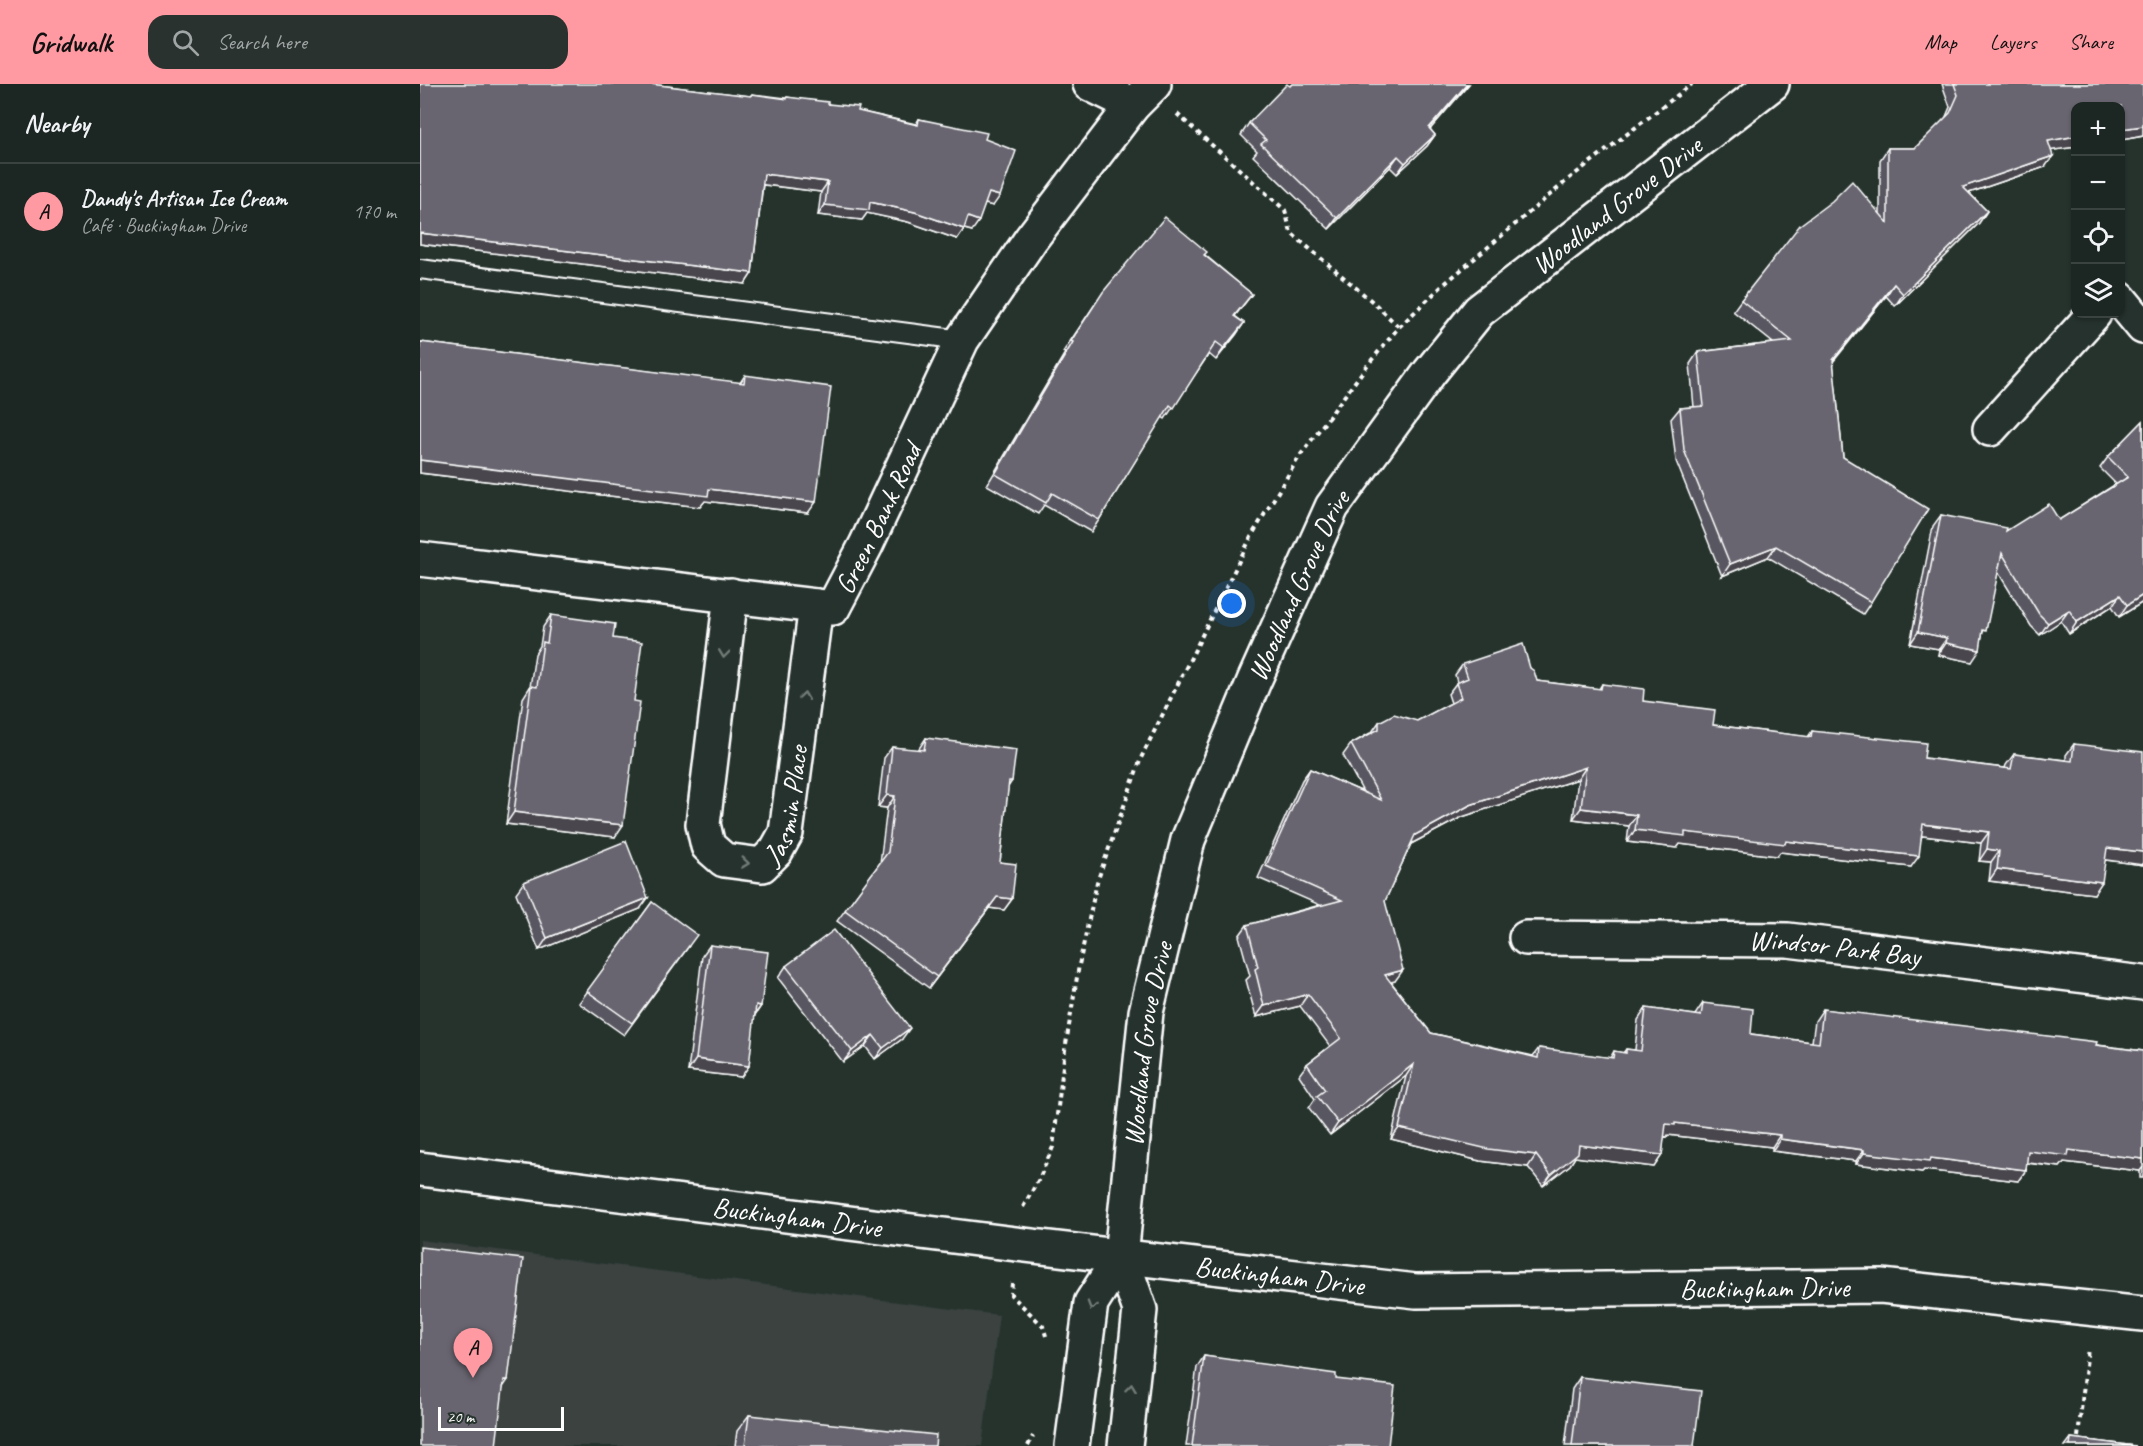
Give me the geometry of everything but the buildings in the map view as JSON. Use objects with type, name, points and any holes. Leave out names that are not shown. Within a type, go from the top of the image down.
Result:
[{"type":"street","points":[[1090,84],[1145,93]]},
{"type":"street","name":"Woodland Grove Drive","points":[[1125,1446],[1140,1310],[1121,1257],[1146,1011],[1188,840],[1254,681],[1332,507],[1430,372],[1479,311],[1772,84]]},
{"type":"street","name":"Green Bank Road","points":[[420,559],[833,608],[866,545],[962,340],[1031,239],[1145,93]]},
{"type":"street","points":[[2125,304],[2143,327]]},
{"type":"street","points":[[1990,429],[2090,318]]},
{"type":"street","name":"Jasmin Place","points":[[731,596],[704,824],[708,846],[724,860],[762,865],[776,851],[786,833],[816,606]]},
{"type":"street","name":"Windsor Park Bay","points":[[1526,938],[1788,940],[2143,983]]},
{"type":"street","name":"Buckingham Drive","points":[[420,1169],[1121,1257],[1416,1291],[1881,1286],[2143,1314]]},
{"type":"street","name":"Woodland Grove Drive","points":[[1072,1446],[1091,1303],[1121,1257]]},
{"type":"lane","points":[[420,269],[962,340]]},
{"type":"path","points":[[1145,93],[1285,210],[1291,233],[1399,327]]},
{"type":"path","points":[[2077,1446],[2093,1308]]},
{"type":"shaded area","points":[[420,1240],[999,1315],[982,1446],[420,1446]]},
{"type":"place","name":"Dandy's Artisan Ice Cream","points":[[473,1378]]}]
